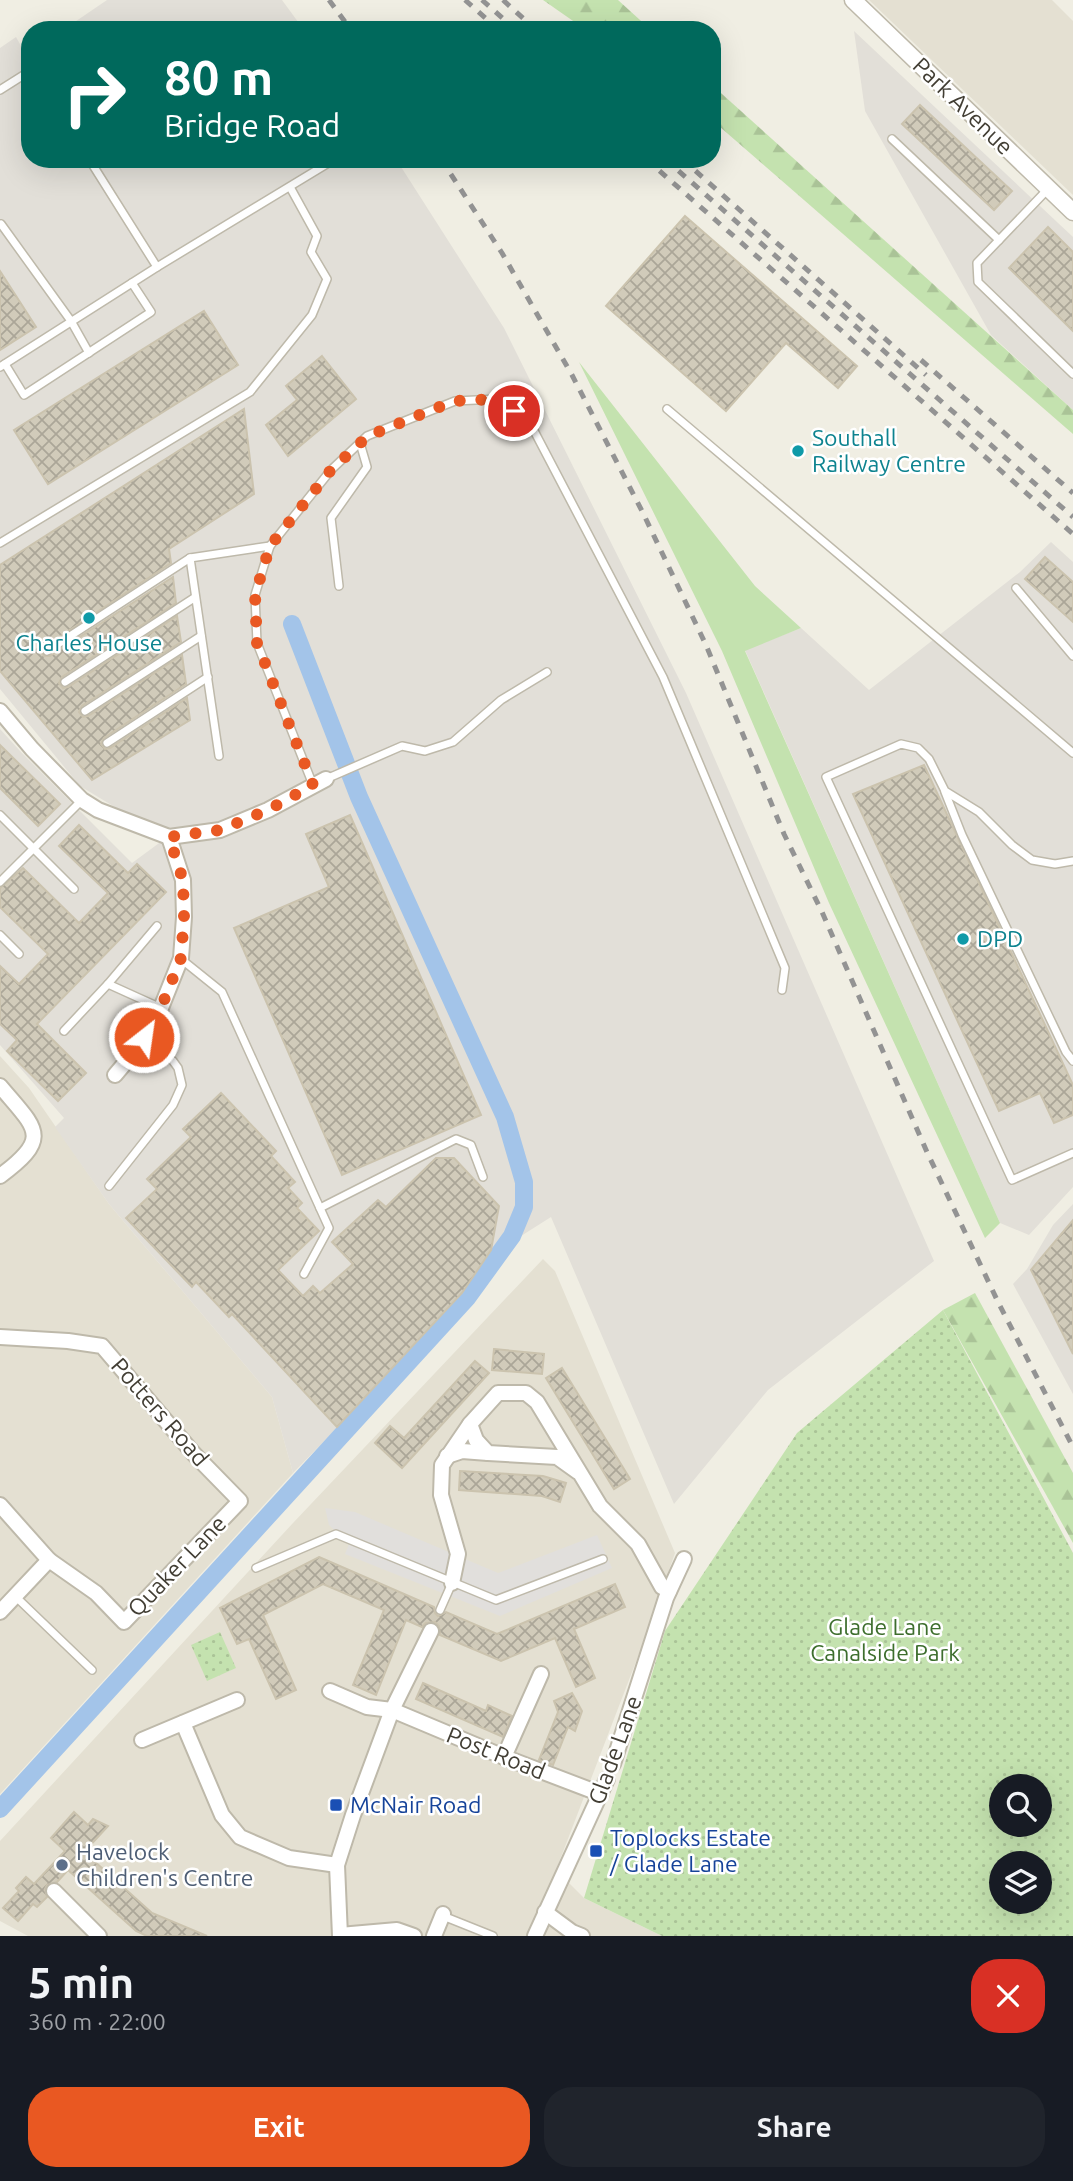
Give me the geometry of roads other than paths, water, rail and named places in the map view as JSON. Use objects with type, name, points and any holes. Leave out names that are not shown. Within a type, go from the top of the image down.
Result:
[{"type":"street","name":"Park Avenue","points":[[853,0],[1073,212]]},
{"type":"street","points":[[0,710],[32,749],[82,800],[98,810],[169,837],[220,830],[268,810],[320,782]]},
{"type":"street","points":[[115,1075],[144,1037],[161,1008],[181,958],[183,880],[169,837]]},
{"type":"street","points":[[0,1087],[26,1117],[32,1126],[34,1138],[29,1153],[0,1176]]},
{"type":"street","name":"Potters Road","points":[[0,1337],[102,1346],[194,1454],[236,1496]]},
{"type":"street","points":[[452,1583],[458,1554],[441,1495],[442,1465],[470,1424],[498,1393],[509,1391],[526,1393],[537,1402],[600,1506],[638,1544],[662,1587],[669,1591]]},
{"type":"street","points":[[470,1424],[476,1440],[488,1453]]},
{"type":"street","points":[[446,1457],[462,1451],[557,1457],[578,1472]]},
{"type":"street","name":"Quaker Lane","points":[[49,1560],[96,1592],[124,1622],[236,1496]]},
{"type":"street","points":[[0,1505],[49,1560],[0,1612]]},
{"type":"street","name":"Glade Lane","points":[[613,1764],[669,1591],[684,1559]]},
{"type":"street","points":[[414,1936],[397,1930],[340,1935],[337,1865],[392,1710],[431,1631]]},
{"type":"street","points":[[504,1757],[541,1674]]},
{"type":"street","name":"Post Road","points":[[330,1691],[367,1707],[392,1710],[601,1794]]},
{"type":"street","points":[[142,1740],[237,1700]]},
{"type":"street","points":[[183,1723],[222,1815],[240,1837],[289,1858],[337,1865]]},
{"type":"street","name":"Glade Lane","points":[[535,1936],[607,1779]]},
{"type":"street","points":[[54,1891],[99,1936]]},
{"type":"street","points":[[545,1912],[582,1936]]},
{"type":"street","points":[[435,1936],[442,1915]]},
{"type":"lane","points":[[0,90],[21,77]]},
{"type":"lane","points":[[892,139],[999,240]]},
{"type":"lane","points":[[95,168],[157,267]]},
{"type":"lane","points":[[132,283],[152,312],[24,395],[2,366],[157,267],[320,168]]},
{"type":"lane","points":[[0,543],[250,392],[312,315],[327,279],[311,252],[317,236],[289,187]]},
{"type":"lane","points":[[1049,189],[977,263],[978,282],[1073,374]]},
{"type":"lane","points":[[1,224],[71,321],[89,352]]},
{"type":"lane","points":[[547,672],[500,700],[453,742],[425,751],[402,746],[320,782],[257,643],[255,595],[270,546],[331,470],[368,436],[454,401],[497,399],[530,423],[663,677],[785,968],[782,990]]},
{"type":"lane","points":[[667,409],[1073,753]]},
{"type":"lane","points":[[339,586],[331,519],[367,467],[360,443]]},
{"type":"lane","points":[[47,651],[190,558],[270,546]]},
{"type":"lane","points":[[190,558],[219,756]]},
{"type":"lane","points":[[1016,589],[1073,656]]},
{"type":"lane","points":[[65,682],[194,598]]},
{"type":"lane","points":[[85,711],[201,636]]},
{"type":"lane","points":[[107,743],[208,677]]},
{"type":"lane","points":[[1073,1061],[1066,1052],[962,835],[929,759],[918,748],[901,744],[826,777],[1012,1180],[1073,1153]]},
{"type":"lane","points":[[945,791],[979,812],[1012,845],[1032,860],[1055,864],[1073,861]]},
{"type":"lane","points":[[0,883],[82,800]]},
{"type":"lane","points":[[0,815],[74,889]]},
{"type":"lane","points":[[64,1031],[157,926]]},
{"type":"lane","points":[[0,935],[19,954]]},
{"type":"lane","points":[[181,958],[222,992],[329,1228],[304,1274]]},
{"type":"lane","points":[[108,984],[161,1008]]},
{"type":"lane","points":[[109,1186],[173,1105],[182,1085],[178,1068],[173,1061],[144,1037]]},
{"type":"lane","points":[[320,1208],[456,1139],[471,1145],[483,1177]]},
{"type":"lane","points":[[256,1568],[336,1534],[496,1601],[603,1559]]},
{"type":"lane","points":[[440,1610],[452,1583]]},
{"type":"lane","points":[[15,1596],[92,1670]]},
{"type":"lane","name":"Glade Lane","points":[[607,1779],[613,1764]]},
{"type":"lane","points":[[442,1915],[493,1936]]},
{"type":"waterway","points":[[0,1809],[467,1298],[512,1236],[524,1207],[524,1182],[505,1117],[359,797],[292,624]]},
{"type":"railway","points":[[329,0],[344,21]]},
{"type":"railway","points":[[465,0],[489,21]]},
{"type":"railway","points":[[482,0],[506,21]]},
{"type":"railway","points":[[503,0],[526,21]]},
{"type":"railway","points":[[447,168],[502,253],[572,375],[643,513],[706,645],[784,834],[822,912],[927,1152],[999,1304],[1073,1447]]},
{"type":"railway","points":[[656,168],[1073,534]]},
{"type":"railway","points":[[675,168],[1073,517]]},
{"type":"railway","points":[[692,168],[926,375]]},
{"type":"railway","points":[[921,360],[1073,493]]},
{"type":"place","name":"Southall Railway Centre","points":[[798,451]]},
{"type":"place","name":"Charles House","points":[[89,618]]},
{"type":"place","name":"DPD","points":[[963,939]]},
{"type":"place","name":"McNair Road","points":[[336,1805]]},
{"type":"place","name":"Toplocks Estate / Glade Lane","points":[[596,1851]]},
{"type":"place","name":"Havelock Children's Centre","points":[[62,1865]]},
{"type":"park label","name":"Glade Lane Canalside Park","points":[[885,1640]]}]
